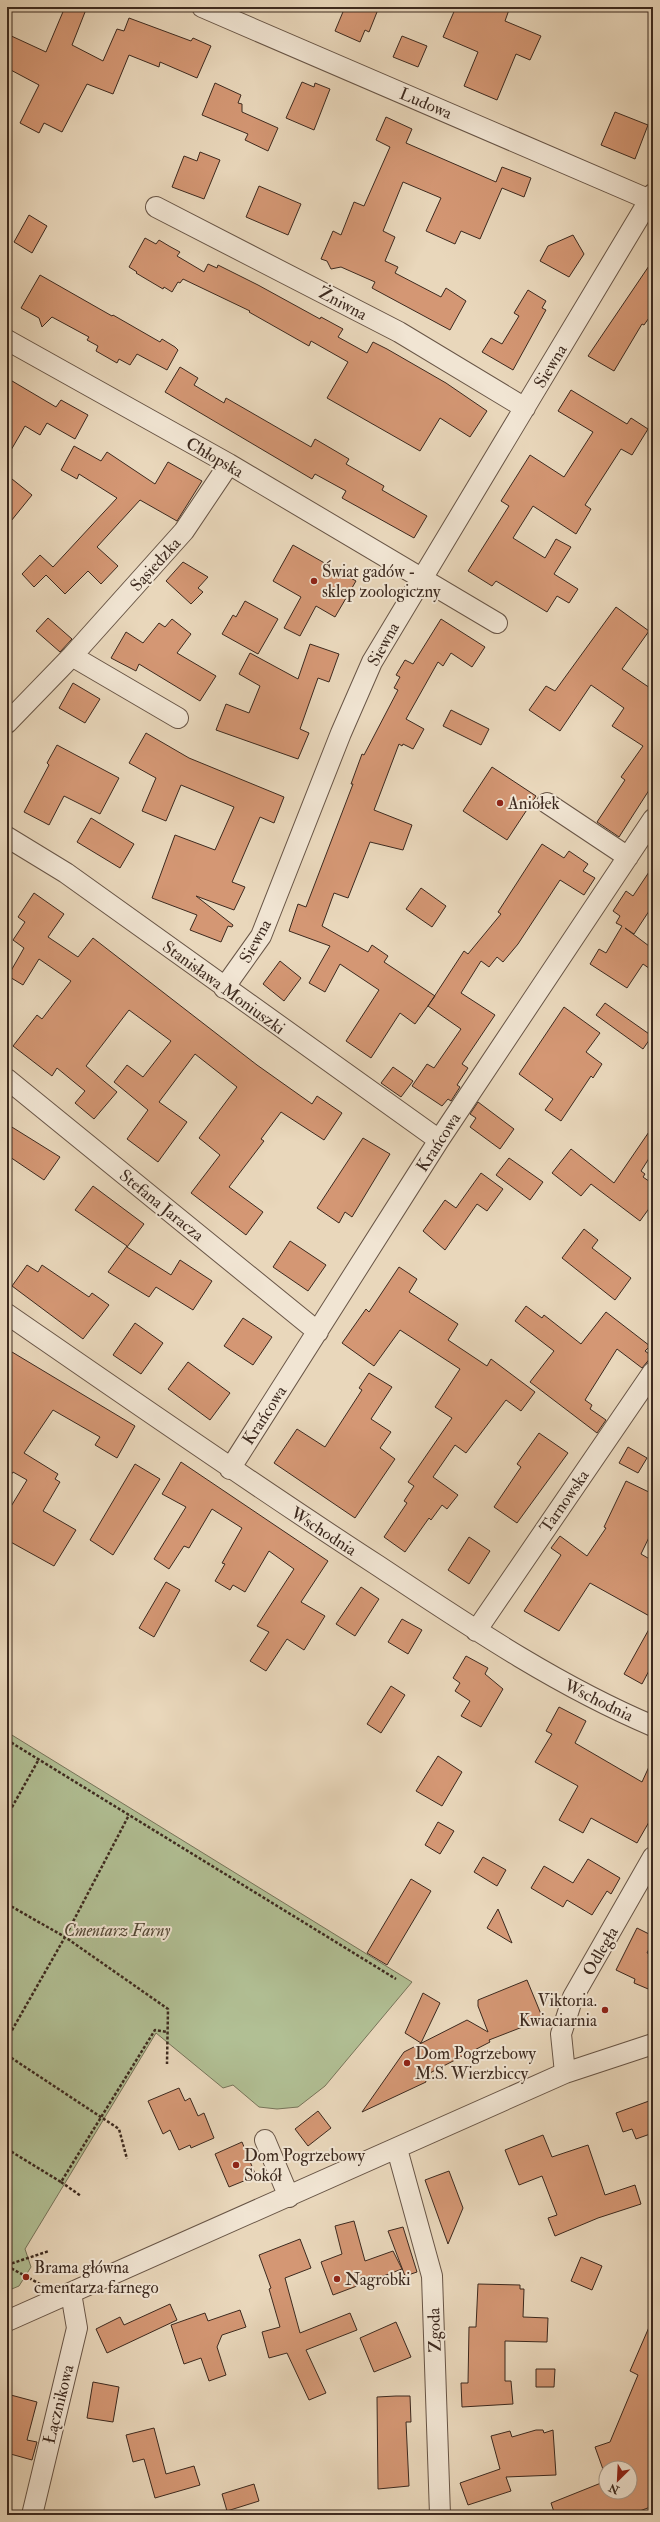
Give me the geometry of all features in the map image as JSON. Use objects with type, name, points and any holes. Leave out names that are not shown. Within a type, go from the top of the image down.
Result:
[{"type":"street","name":"Ludowa","points":[[202,7],[650,204]]},
{"type":"street","name":"Siewna","points":[[224,988],[261,936],[341,733],[372,662],[421,577],[650,204]]},
{"type":"street","name":"Żniwna","points":[[156,207],[399,332],[525,408]]},
{"type":"street","name":"Chłopska","points":[[7,340],[229,464],[498,623]]},
{"type":"street","name":"Sąsiedzka","points":[[7,723],[72,656],[184,531],[229,464]]},
{"type":"street","points":[[72,656],[178,718]]},
{"type":"street","points":[[547,803],[628,856]]},
{"type":"street","name":"Krańcowa","points":[[230,1469],[439,1140],[653,819]]},
{"type":"street","name":"Stanisława Moniuszki","points":[[7,837],[66,873],[224,988],[439,1140]]},
{"type":"street","name":"Stefana Jaracza","points":[[7,1079],[318,1332]]},
{"type":"street","name":"Wschodnia","points":[[7,1314],[230,1469],[528,1664],[582,1693],[653,1726]]},
{"type":"street","name":"Tarnowska","points":[[476,1630],[653,1372]]},
{"type":"street","name":"Odległa","points":[[565,2073],[561,2034],[573,1997],[653,1857]]},
{"type":"street","points":[[7,2321],[397,2149],[565,2073],[653,2044]]},
{"type":"street","points":[[265,2140],[289,2197]]},
{"type":"street","name":"Zgoda","points":[[397,2149],[432,2276],[440,2515]]},
{"type":"street","name":"Łącznikowa","points":[[32,2515],[77,2328],[71,2293]]},
{"type":"path","points":[[7,1740],[396,1979]]},
{"type":"path","points":[[7,1816],[39,1759]]},
{"type":"path","points":[[7,2038],[65,1937],[129,1815]]},
{"type":"path","points":[[7,1904],[65,1937],[168,2009],[167,2064]]},
{"type":"path","points":[[61,2182],[155,2030],[167,2032]]},
{"type":"path","points":[[7,2055],[119,2128],[127,2160]]},
{"type":"path","points":[[7,2149],[81,2196]]},
{"type":"path","points":[[7,2266],[49,2251]]},
{"type":"path","points":[[7,2266],[42,2285]]},
{"type":"green space","name":"Cmentarz Farny","points":[[7,1732],[412,1982],[325,2086],[298,2107],[277,2109],[259,2107],[233,2085],[223,2088],[156,2033],[25,2249],[31,2267],[19,2286],[7,2291]]},
{"type":"building","points":[[65,7],[87,7],[72,45],[103,61],[117,29],[124,31],[129,18],[191,41],[193,38],[211,46],[197,78],[160,62],[159,67],[129,55],[113,94],[87,84],[62,132],[44,123],[39,133],[20,123],[39,85],[7,68],[7,34],[46,52]]},
{"type":"building","points":[[345,7],[379,7],[369,32],[365,30],[360,42],[335,31]]},
{"type":"building","points":[[456,7],[510,7],[505,21],[541,36],[530,60],[516,54],[497,100],[464,86],[478,52],[443,37]]},
{"type":"building","points":[[402,36],[427,46],[418,67],[393,57]]},
{"type":"building","points":[[302,82],[314,87],[315,83],[330,89],[314,130],[286,118]]},
{"type":"building","points":[[215,83],[241,95],[238,103],[242,104],[242,112],[278,128],[268,151],[245,140],[248,134],[202,115]]},
{"type":"building","points":[[615,112],[648,125],[635,159],[601,145]]},
{"type":"building","points":[[386,117],[412,129],[406,143],[496,182],[502,167],[531,178],[524,197],[502,188],[480,239],[461,231],[455,244],[426,231],[441,198],[403,182],[383,231],[395,237],[385,261],[398,267],[395,273],[441,297],[446,288],[466,301],[450,330],[372,288],[375,282],[341,267],[331,269],[327,261],[321,259],[333,231],[341,235],[354,202],[364,206],[390,147],[376,140]]},
{"type":"building","points":[[200,152],[220,160],[204,199],[172,187],[184,156],[197,161]]},
{"type":"building","points":[[259,186],[301,204],[288,235],[246,217]]},
{"type":"building","points":[[29,215],[47,226],[32,253],[14,242]]},
{"type":"building","points":[[573,235],[584,254],[569,277],[540,261],[548,246]]},
{"type":"building","points":[[145,238],[156,244],[159,240],[180,252],[177,256],[204,272],[208,264],[217,268],[218,265],[320,319],[321,317],[343,329],[338,337],[367,353],[373,342],[387,349],[446,383],[487,411],[470,437],[440,418],[420,451],[327,398],[348,362],[311,341],[309,346],[249,312],[250,311],[183,279],[180,283],[178,282],[172,292],[164,287],[163,289],[136,273],[137,272],[129,267]]},
{"type":"building","points":[[653,260],[653,312],[644,325],[642,324],[614,371],[588,356]]},
{"type":"building","points":[[40,275],[160,342],[162,339],[175,347],[178,350],[167,370],[137,354],[130,365],[119,359],[117,363],[96,351],[98,346],[87,340],[89,337],[52,317],[42,327],[39,318],[21,308]]},
{"type":"building","points":[[528,290],[546,301],[542,308],[546,310],[513,370],[482,352],[491,338],[502,344],[519,316],[514,313]]},
{"type":"building","points":[[180,367],[198,378],[194,385],[224,403],[226,398],[311,447],[315,439],[349,459],[346,464],[384,486],[382,490],[427,516],[414,538],[342,498],[346,491],[315,474],[312,479],[165,392]]},
{"type":"building","points":[[7,378],[56,407],[61,400],[88,415],[75,439],[47,423],[40,435],[25,426],[7,457]]},
{"type":"building","points":[[571,390],[627,424],[631,418],[648,429],[632,455],[621,449],[585,505],[591,509],[576,534],[533,506],[513,538],[545,558],[556,539],[571,547],[554,574],[578,589],[569,603],[557,596],[547,612],[496,581],[492,586],[468,571],[509,506],[501,501],[530,455],[564,477],[593,432],[558,411]]},
{"type":"building","points":[[74,446],[101,461],[107,452],[155,484],[168,462],[202,481],[177,521],[140,500],[97,547],[118,566],[101,584],[88,571],[65,594],[46,575],[34,587],[22,574],[40,555],[53,567],[117,498],[79,474],[77,479],[61,470]]},
{"type":"building","points":[[7,475],[32,495],[7,526]]},
{"type":"building","name":"Świat gadów - sklep zoologiczny","points":[[293,545],[356,581],[335,617],[316,606],[300,636],[284,628],[301,597],[273,581]]},
{"type":"building","points":[[183,562],[208,577],[198,588],[203,592],[191,604],[166,581]]},
{"type":"building","points":[[245,601],[278,619],[258,654],[222,634],[233,615],[236,617]]},
{"type":"building","points":[[616,607],[649,631],[622,669],[653,690],[653,784],[619,837],[597,822],[625,780],[621,777],[643,746],[612,726],[624,708],[591,685],[560,731],[529,710],[546,686],[555,691]]},
{"type":"building","points":[[48,618],[72,639],[60,652],[36,631]]},
{"type":"building","points":[[172,619],[191,634],[177,653],[216,676],[200,701],[139,664],[136,671],[111,658],[126,632],[143,643],[159,623],[165,627]]},
{"type":"building","points":[[441,619],[485,647],[472,667],[451,653],[443,666],[438,662],[406,719],[424,729],[413,749],[403,744],[402,746],[399,744],[374,810],[412,825],[403,850],[370,842],[348,898],[334,893],[322,926],[368,952],[372,945],[388,956],[384,962],[435,996],[415,1024],[400,1013],[371,1058],[346,1041],[379,990],[340,964],[325,992],[309,983],[330,946],[289,931],[298,904],[306,907],[353,784],[351,784],[362,754],[364,755],[398,690],[394,688],[400,677],[396,675],[405,660],[413,664]]},
{"type":"building","points":[[310,644],[339,654],[329,682],[318,678],[300,729],[309,733],[298,759],[216,730],[226,704],[249,713],[260,686],[239,674],[250,653],[298,679]]},
{"type":"building","points":[[73,683],[100,699],[85,723],[59,708]]},
{"type":"building","points":[[451,710],[489,729],[481,745],[443,726]]},
{"type":"building","points":[[146,733],[189,758],[284,797],[274,823],[260,817],[232,882],[245,887],[234,910],[196,896],[233,925],[232,927],[228,926],[221,942],[190,930],[197,915],[152,898],[175,835],[215,850],[234,807],[181,785],[166,821],[142,811],[156,778],[129,763]]},
{"type":"building","points":[[57,745],[119,778],[100,814],[64,796],[49,825],[24,812],[49,765],[47,763]]},
{"type":"building","name":"Aniołek","points":[[492,767],[536,796],[507,840],[463,811]]},
{"type":"building","points":[[91,818],[134,844],[120,868],[77,842]]},
{"type":"building","points":[[542,844],[564,858],[569,851],[588,864],[583,871],[595,878],[584,895],[560,880],[518,944],[503,962],[497,957],[489,967],[481,961],[461,993],[495,1015],[462,1064],[468,1068],[457,1085],[460,1087],[451,1101],[448,1099],[442,1106],[412,1086],[427,1064],[434,1068],[461,1029],[428,1006],[464,951],[468,954],[501,914],[498,912]]},
{"type":"building","points":[[653,866],[653,905],[634,934],[625,928],[653,949],[653,971],[643,964],[627,988],[590,964],[599,949],[606,953],[622,926],[616,923],[620,916],[613,911],[626,891],[633,896]]},
{"type":"building","points":[[421,888],[446,906],[432,927],[406,909]]},
{"type":"building","points":[[34,893],[64,914],[48,937],[78,957],[93,938],[257,1065],[312,1104],[317,1096],[342,1113],[324,1140],[281,1112],[261,1139],[264,1141],[229,1187],[263,1212],[246,1235],[191,1193],[220,1155],[199,1138],[237,1087],[195,1054],[159,1102],[187,1122],[158,1162],[127,1139],[148,1110],[114,1082],[127,1065],[143,1077],[171,1041],[129,1010],[86,1066],[117,1092],[94,1119],[75,1103],[85,1091],[57,1068],[52,1076],[13,1046],[37,1015],[42,1019],[71,981],[39,959],[23,985],[8,976],[24,948],[13,940],[25,922],[18,917]]},
{"type":"building","points":[[280,961],[301,978],[284,1001],[263,984]]},
{"type":"building","points":[[605,1003],[652,1036],[643,1049],[596,1015]]},
{"type":"building","points":[[564,1007],[600,1033],[586,1052],[602,1064],[593,1078],[591,1076],[561,1121],[545,1110],[553,1099],[519,1074]]},
{"type":"building","points":[[393,1067],[413,1081],[401,1097],[381,1083]]},
{"type":"building","points":[[478,1102],[514,1129],[500,1149],[470,1127],[476,1118],[470,1114]]},
{"type":"building","points":[[7,1124],[60,1157],[44,1180],[7,1155]]},
{"type":"building","points":[[653,1126],[653,1152],[641,1171],[645,1174],[643,1177],[653,1184],[653,1203],[640,1221],[591,1184],[581,1196],[552,1173],[571,1149],[614,1183]]},
{"type":"building","points":[[363,1138],[390,1154],[352,1217],[345,1212],[339,1223],[317,1208]]},
{"type":"building","points":[[509,1158],[543,1182],[530,1200],[496,1175]]},
{"type":"building","points":[[481,1173],[503,1189],[487,1211],[477,1204],[445,1250],[423,1231],[445,1200],[456,1208]]},
{"type":"building","points":[[93,1186],[144,1224],[127,1247],[171,1275],[180,1260],[212,1281],[193,1310],[156,1287],[149,1297],[108,1272],[127,1246],[75,1210]]},
{"type":"building","points":[[584,1229],[598,1240],[592,1248],[631,1278],[615,1300],[562,1258]]},
{"type":"building","points":[[290,1241],[326,1265],[308,1291],[273,1267]]},
{"type":"building","points":[[27,1265],[38,1272],[42,1265],[89,1297],[92,1293],[109,1305],[83,1339],[12,1286]]},
{"type":"building","points":[[399,1267],[417,1279],[409,1292],[458,1324],[448,1340],[487,1366],[491,1359],[535,1392],[521,1411],[506,1400],[466,1453],[455,1445],[433,1477],[458,1495],[447,1509],[442,1505],[431,1520],[429,1518],[405,1552],[384,1537],[407,1503],[404,1501],[414,1486],[408,1482],[452,1418],[435,1407],[460,1369],[400,1330],[374,1366],[342,1343],[366,1309],[369,1312]]},
{"type":"building","points":[[526,1306],[542,1318],[544,1315],[581,1344],[606,1312],[650,1346],[645,1351],[652,1356],[642,1368],[617,1349],[585,1400],[592,1405],[590,1409],[606,1420],[597,1433],[530,1382],[554,1351],[515,1321]]},
{"type":"building","points":[[243,1318],[272,1337],[253,1365],[224,1346]]},
{"type":"building","points":[[135,1323],[163,1343],[141,1374],[113,1355]]},
{"type":"building","points":[[7,1349],[135,1426],[117,1458],[95,1445],[100,1437],[53,1410],[24,1453],[58,1474],[55,1479],[60,1482],[43,1511],[76,1530],[54,1566],[7,1540],[7,1513],[27,1480],[13,1472],[7,1481]]},
{"type":"building","points":[[188,1362],[230,1393],[210,1420],[168,1389]]},
{"type":"building","points":[[369,1373],[392,1387],[371,1419],[391,1432],[380,1448],[395,1459],[355,1518],[274,1463],[297,1429],[325,1447],[362,1390],[359,1388]]},
{"type":"building","points":[[539,1433],[568,1453],[517,1523],[494,1507],[521,1467],[517,1464]]},
{"type":"building","points":[[628,1447],[647,1458],[638,1473],[619,1463]]},
{"type":"building","points":[[181,1462],[328,1561],[301,1602],[325,1616],[304,1650],[287,1639],[266,1671],[250,1661],[269,1632],[257,1626],[294,1569],[269,1551],[245,1592],[233,1585],[230,1590],[215,1581],[225,1564],[222,1563],[242,1528],[212,1509],[189,1548],[184,1546],[169,1569],[154,1559],[186,1507],[162,1494]]},
{"type":"building","points":[[135,1464],[160,1479],[113,1555],[90,1540]]},
{"type":"building","points":[[626,1481],[653,1494],[653,1529],[641,1554],[653,1561],[653,1618],[590,1583],[559,1631],[524,1611],[561,1555],[551,1548],[560,1536],[587,1556],[606,1528],[604,1527]]},
{"type":"building","points":[[469,1537],[490,1551],[469,1584],[448,1570]]},
{"type":"building","points":[[166,1582],[180,1590],[154,1637],[139,1628]]},
{"type":"building","points":[[361,1587],[379,1599],[355,1636],[336,1624]]},
{"type":"building","points":[[402,1619],[422,1630],[408,1654],[388,1642]]},
{"type":"building","points":[[653,1622],[653,1663],[642,1684],[624,1674]]},
{"type":"building","points":[[466,1656],[488,1668],[485,1674],[503,1689],[481,1727],[461,1716],[470,1701],[455,1691],[460,1683],[453,1678]]},
{"type":"building","points":[[391,1686],[405,1695],[381,1733],[367,1724]]},
{"type":"building","points":[[559,1707],[586,1721],[575,1743],[642,1782],[653,1758],[653,1815],[637,1843],[591,1818],[583,1833],[559,1820],[578,1786],[535,1762],[552,1734],[546,1731]]},
{"type":"building","points":[[438,1756],[462,1772],[442,1806],[416,1791]]},
{"type":"building","points":[[438,1822],[454,1831],[440,1854],[425,1845]]},
{"type":"building","points":[[483,1857],[506,1870],[497,1886],[474,1872]]},
{"type":"building","points":[[588,1859],[620,1878],[611,1894],[607,1891],[592,1915],[567,1900],[563,1907],[531,1888],[544,1866],[573,1883]]},
{"type":"building","points":[[411,1879],[431,1891],[387,1965],[367,1953]]},
{"type":"building","points":[[498,1909],[512,1943],[487,1928]]},
{"type":"building","points":[[637,1928],[653,1936],[653,1941],[647,1953],[653,1955],[653,1991],[634,1983],[635,1979],[616,1970]]},
{"type":"building","points":[[527,1980],[543,2019],[489,2040],[490,2042],[424,2076],[426,2082],[362,2112],[404,2052],[467,2020],[488,2032],[478,2006],[478,2000]]},
{"type":"building","points":[[423,1993],[440,2003],[421,2043],[405,2033]]},
{"type":"building","points":[[179,2088],[185,2101],[190,2098],[198,2116],[204,2113],[214,2138],[191,2148],[190,2145],[179,2150],[170,2130],[163,2134],[148,2101]]},
{"type":"building","points":[[649,2101],[653,2114],[653,2133],[636,2139],[632,2129],[623,2132],[616,2113]]},
{"type":"building","points":[[318,2111],[331,2128],[308,2146],[295,2129]]},
{"type":"building","points":[[543,2135],[552,2157],[588,2145],[605,2195],[635,2185],[641,2204],[598,2218],[555,2236],[548,2218],[557,2215],[542,2176],[519,2185],[505,2150]]},
{"type":"building","name":"Dom Pogrzebowy Sokół","points":[[242,2142],[256,2176],[229,2187],[215,2154]]},
{"type":"building","points":[[449,2171],[463,2208],[448,2244],[425,2180]]},
{"type":"building","points":[[354,2221],[365,2261],[393,2251],[402,2269],[333,2295],[321,2262],[342,2254],[335,2226]]},
{"type":"building","points":[[403,2227],[417,2272],[405,2276],[388,2231]]},
{"type":"building","points":[[300,2239],[311,2268],[285,2278],[300,2333],[350,2313],[357,2330],[306,2350],[326,2393],[309,2400],[287,2353],[269,2358],[262,2332],[280,2327],[269,2289],[271,2288],[259,2255]]},
{"type":"building","points":[[581,2257],[602,2266],[592,2290],[571,2281]]},
{"type":"building","points":[[478,2284],[520,2285],[520,2289],[524,2289],[523,2317],[548,2318],[547,2342],[505,2341],[505,2381],[511,2381],[513,2404],[462,2407],[461,2383],[468,2383],[469,2327],[476,2327]]},
{"type":"building","points":[[170,2304],[177,2320],[107,2353],[96,2329],[120,2317],[124,2325]]},
{"type":"building","points":[[240,2310],[246,2327],[222,2335],[217,2347],[226,2375],[209,2381],[201,2358],[184,2364],[171,2325],[205,2313],[208,2321]]},
{"type":"building","points":[[653,2318],[653,2506],[629,2515],[555,2515],[551,2503],[598,2484],[598,2500],[638,2500],[638,2460],[600,2460],[595,2447],[610,2442],[638,2375],[630,2371]]},
{"type":"building","points":[[396,2322],[411,2357],[374,2372],[360,2338]]},
{"type":"building","points":[[536,2369],[555,2369],[554,2387],[536,2387]]},
{"type":"building","points":[[93,2382],[119,2387],[113,2422],[87,2418]]},
{"type":"building","points":[[7,2394],[37,2402],[27,2440],[37,2442],[32,2460],[7,2453]]},
{"type":"building","points":[[410,2396],[411,2422],[406,2422],[409,2486],[378,2489],[377,2397]]},
{"type":"building","points":[[154,2428],[166,2474],[194,2466],[200,2485],[155,2498],[144,2459],[133,2462],[126,2435]]},
{"type":"building","points":[[536,2430],[543,2430],[544,2433],[553,2430],[556,2475],[506,2477],[511,2491],[468,2505],[460,2483],[500,2469],[491,2436],[510,2431],[512,2437]]},
{"type":"building","points":[[254,2484],[259,2501],[227,2511],[222,2494]]},
{"type":"place","name":"Świat gadów - sklep zoologiczny","points":[[314,581]]},
{"type":"place","name":"Aniołek","points":[[500,803]]},
{"type":"place","name":"Viktoria. Kwiaciarnia","points":[[605,2010]]},
{"type":"place","name":"Dom Pogrzebowy M.S. Wierzbiccy","points":[[407,2063]]},
{"type":"place","name":"Dom Pogrzebowy Sokół","points":[[236,2165]]},
{"type":"place","name":"Brama główna cmentarza farnego","points":[[26,2277]]},
{"type":"place","name":"Nagrobki","points":[[337,2279]]}]
